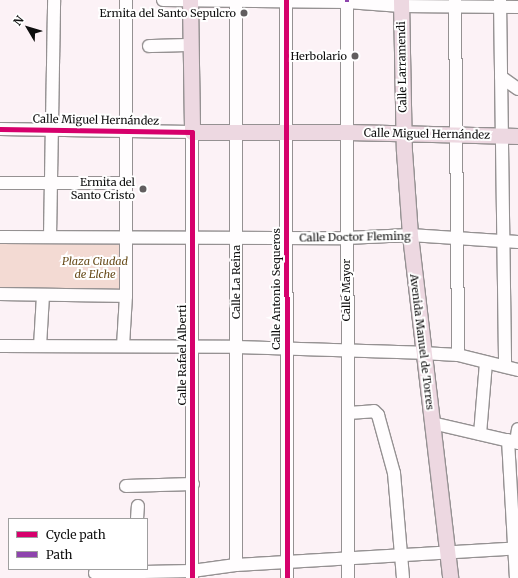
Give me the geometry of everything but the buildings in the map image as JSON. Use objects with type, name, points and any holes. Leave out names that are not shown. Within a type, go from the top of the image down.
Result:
[{"type":"main road","name":"Calle Rafael Alberti","points":[[190,0],[192,132]]},
{"type":"main road","name":"Calle Larramendi","points":[[401,3],[404,134]]},
{"type":"main road","name":"Calle Miguel Hernández","points":[[192,132],[347,132],[518,136]]},
{"type":"main road","name":"Avenida Manuel de Torres","points":[[404,134],[410,235],[422,353],[432,423],[450,578]]},
{"type":"street","points":[[50,238],[54,0]]},
{"type":"street","points":[[123,346],[126,296],[126,0]]},
{"type":"street","points":[[163,0],[500,4],[518,8]]},
{"type":"street","name":"Calle La Reina","points":[[236,1],[236,565]]},
{"type":"street","name":"Calle Antonio Sequeros","points":[[286,1],[287,578]]},
{"type":"street","name":"Calle Mayor","points":[[347,2],[346,350],[348,413],[348,578]]},
{"type":"street","points":[[455,3],[458,356]]},
{"type":"street","points":[[500,4],[505,366]]},
{"type":"street","points":[[149,46],[190,45]]},
{"type":"street","points":[[501,77],[518,89]]},
{"type":"street","name":"Calle Miguel Hernández","points":[[0,129],[192,132]]},
{"type":"street","name":"Calle Rafael Alberti","points":[[192,132],[192,574]]},
{"type":"street","points":[[0,184],[126,183]]},
{"type":"street","name":"Calle Doctor Fleming","points":[[0,237],[346,238],[410,235],[457,240],[518,242]]},
{"type":"street","points":[[0,294],[43,296],[126,296]]},
{"type":"street","points":[[40,346],[43,296]]},
{"type":"street","points":[[0,346],[236,347],[422,353],[458,356],[518,370]]},
{"type":"street","points":[[480,434],[486,362]]},
{"type":"street","points":[[348,413],[374,411],[378,415],[394,473],[403,578]]},
{"type":"street","points":[[432,423],[514,442]]},
{"type":"street","points":[[516,578],[517,548],[514,442],[518,429]]},
{"type":"street","points":[[126,486],[193,484]]},
{"type":"street","points":[[137,518],[138,506]]},
{"type":"street","points":[[94,573],[134,570],[192,574],[236,565],[400,555],[446,550],[517,548]]},
{"type":"green space","name":"Plaza Ciudad de Elche","points":[[0,244],[119,244],[119,289],[0,289]]},
{"type":"cycle path","points":[[286,0],[287,578]]},
{"type":"cycle path","points":[[0,129],[192,132],[192,578]]},
{"type":"place","name":"Ermita del Santo Sepulcro","points":[[244,13]]},
{"type":"place","name":"Herbolario","points":[[355,56]]},
{"type":"place","name":"Ermita del Santo Cristo","points":[[143,189]]}]
